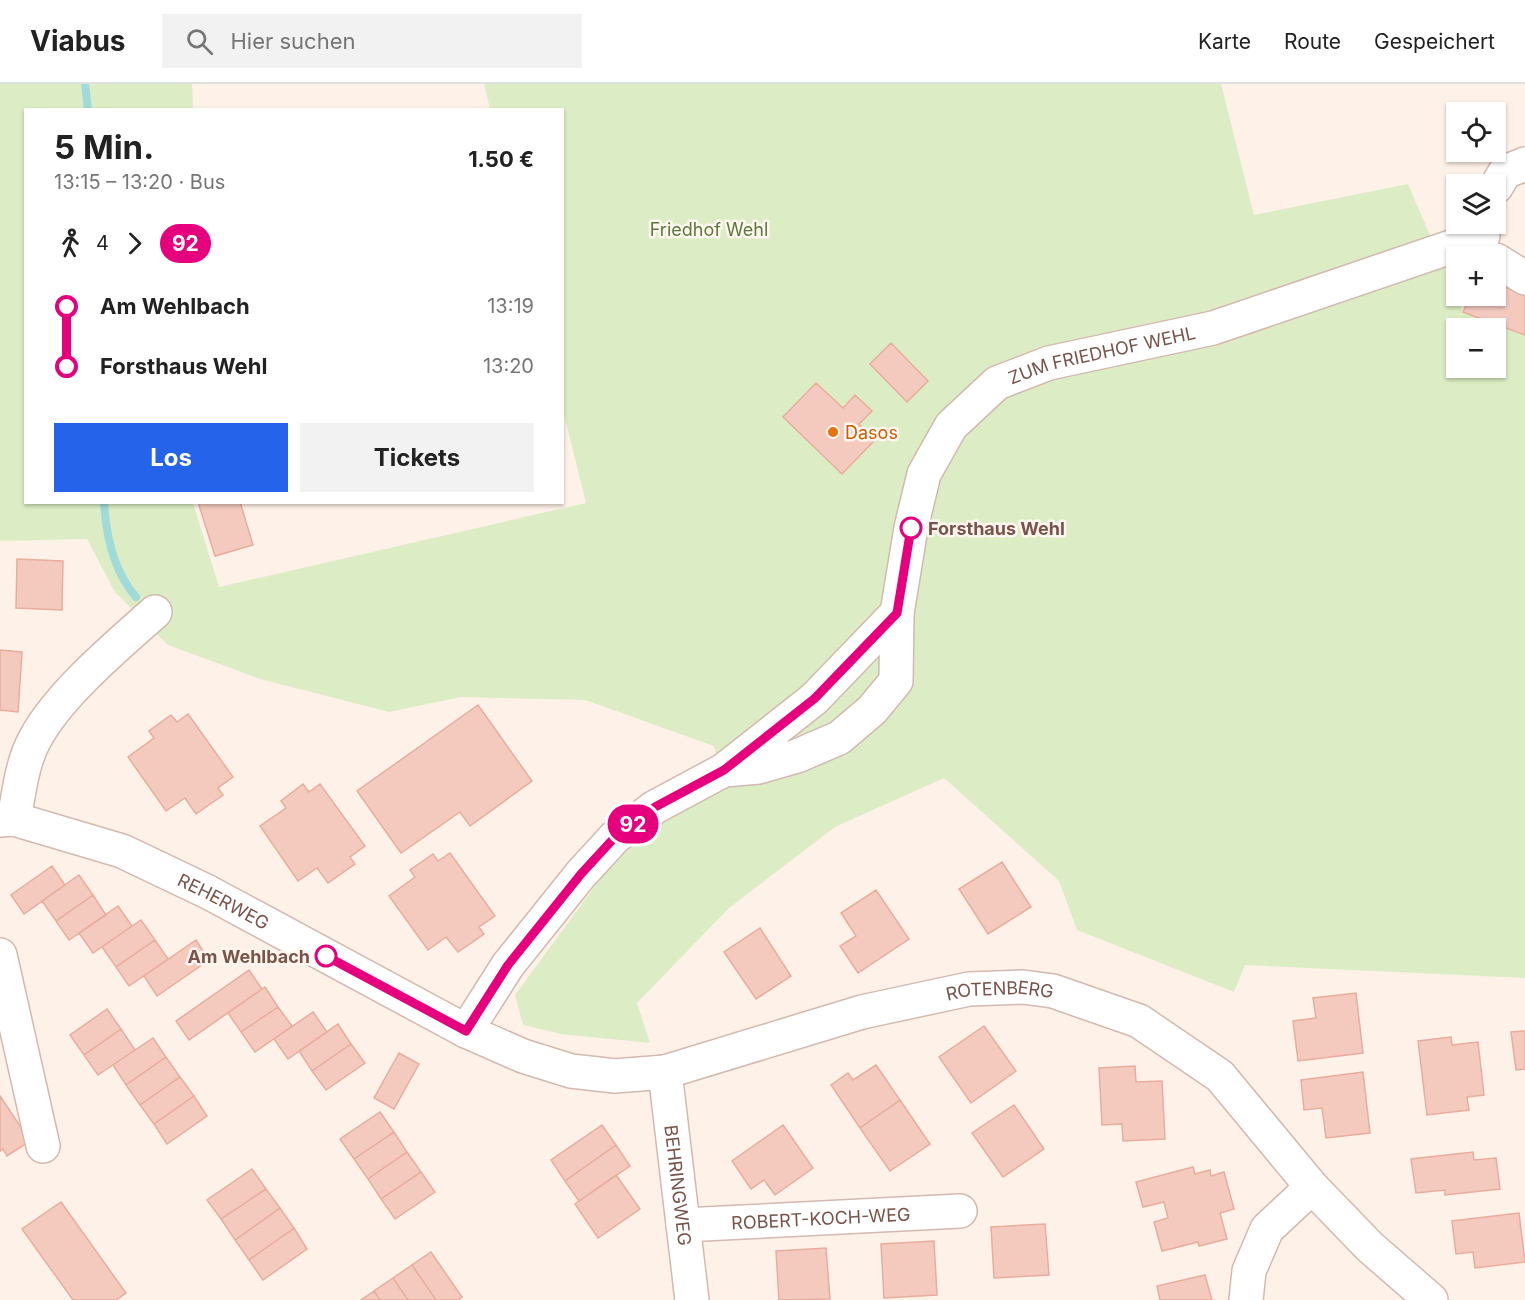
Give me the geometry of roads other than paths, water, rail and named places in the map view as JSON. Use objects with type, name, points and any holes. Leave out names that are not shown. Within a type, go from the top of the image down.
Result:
[{"type":"street","points":[[1504,174],[1525,164]]},
{"type":"street","name":"ZUM FRIEDHOF WEHL","points":[[724,770],[759,767],[817,749],[839,738],[872,710],[896,681],[897,613],[911,528],[924,474],[951,426],[997,383],[1049,363],[1213,327],[1489,244],[1525,278]]},
{"type":"street","points":[[7,819],[34,740],[61,702],[155,612]]},
{"type":"street","points":[[466,1031],[508,965],[581,874],[615,837],[655,807],[724,770],[814,699],[897,613]]},
{"type":"street","name":"REHERWEG","points":[[7,819],[122,850],[208,892],[466,1031]]},
{"type":"street","points":[[0,955],[43,1146]]},
{"type":"street","name":"ROTENBERG","points":[[466,1031],[524,1056],[571,1071],[615,1076],[665,1072],[883,1007],[969,989],[1023,987],[1053,991],[1139,1021],[1220,1076],[1312,1187],[1370,1247],[1431,1300]]},
{"type":"street","name":"BEHRINGWEG","points":[[665,1072],[692,1300]]},
{"type":"street","points":[[1246,1300],[1249,1271],[1267,1229],[1312,1187]]},
{"type":"street","name":"ROBERT-KOCH-WEG","points":[[683,1225],[960,1211]]},
{"type":"waterway","points":[[85,84],[88,108]]},
{"type":"waterway","points":[[104,504],[112,553],[122,576],[136,597]]},
{"type":"place","name":"Dasos","points":[[833,432]]},
{"type":"place","name":"Forsthaus Wehl","points":[[911,528]]},
{"type":"place","name":"Am Wehlbach","points":[[326,956]]},
{"type":"park label","name":"Friedhof Wehl","points":[[709,229]]}]
